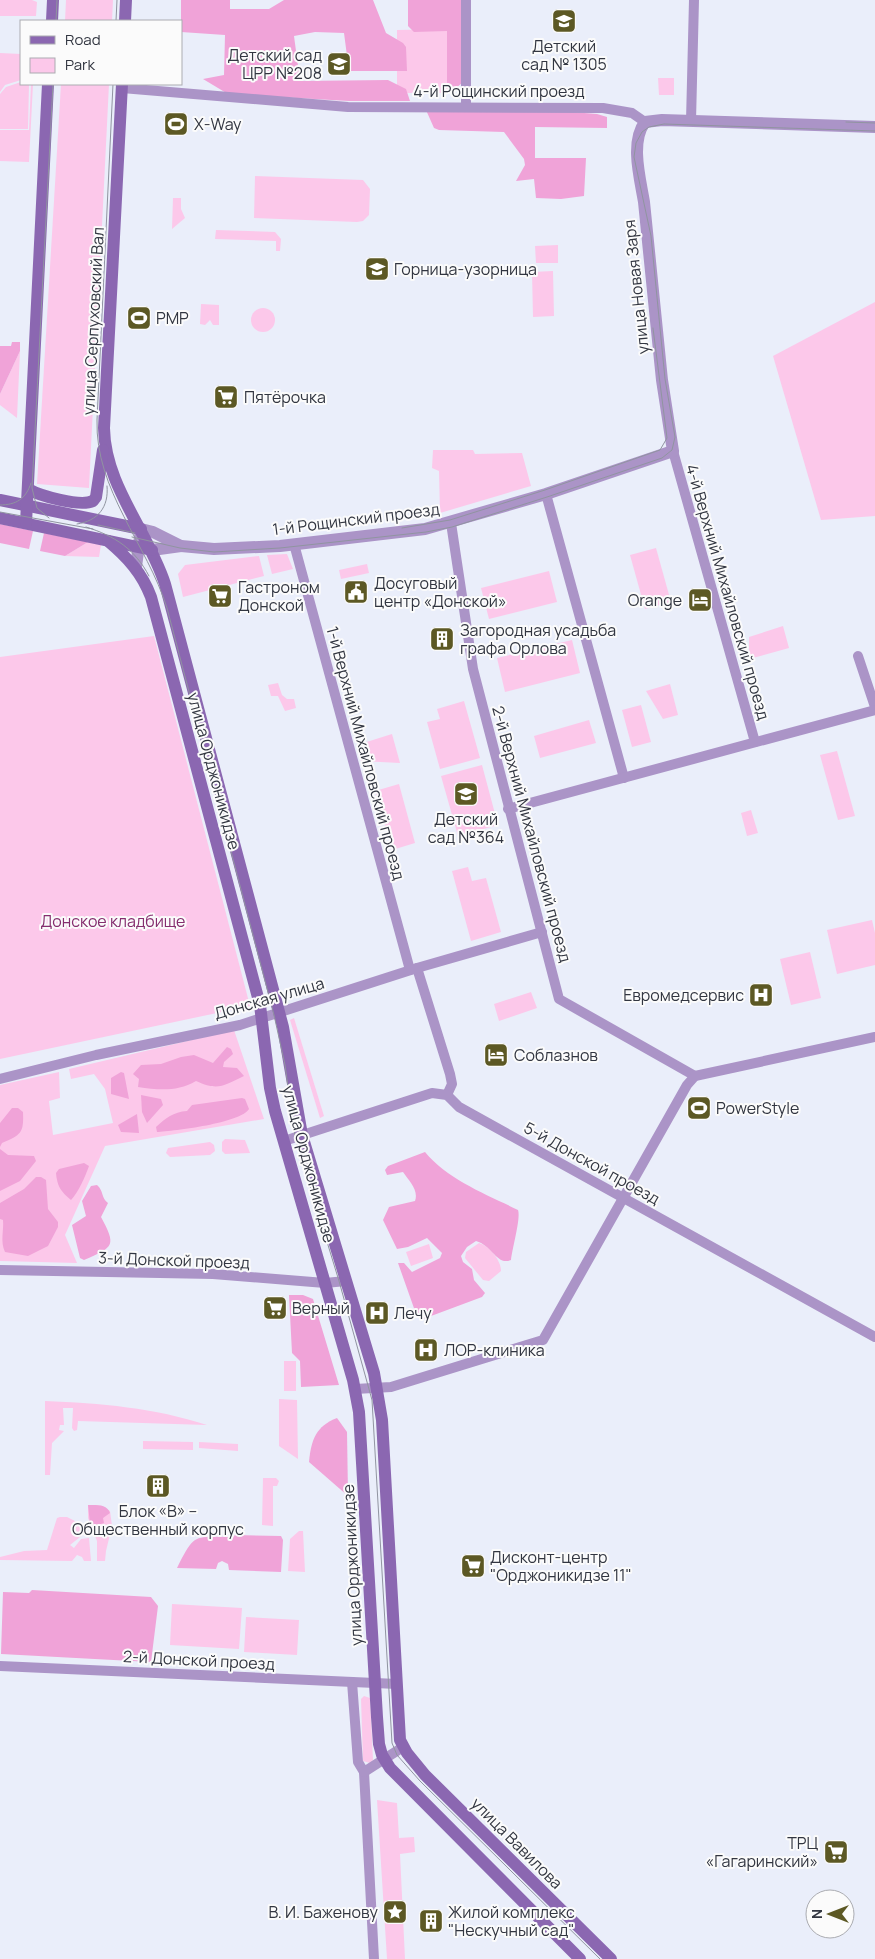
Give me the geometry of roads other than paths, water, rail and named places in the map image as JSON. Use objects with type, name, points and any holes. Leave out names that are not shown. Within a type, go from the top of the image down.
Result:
[{"type":"main road","points":[[52,20],[53,0]]},
{"type":"main road","points":[[125,20],[126,0]]},
{"type":"main road","points":[[26,524],[48,85]]},
{"type":"main road","name":"улица Серпуховский Вал","points":[[122,86],[104,440],[108,460],[116,481],[152,550]]},
{"type":"main road","points":[[28,489],[54,498],[84,503],[93,501],[96,497],[104,440]]},
{"type":"main road","points":[[0,500],[142,530]]},
{"type":"main road","points":[[0,518],[152,550]]},
{"type":"main road","name":"улица Орджоникидзе","points":[[108,541],[136,567],[144,578],[151,597],[262,1018],[270,1088],[355,1390],[359,1412],[379,1744],[384,1760]]},
{"type":"main road","name":"улица Орджоникидзе","points":[[152,550],[162,575],[177,625],[279,1013],[289,1055],[302,1135],[378,1388],[383,1430],[400,1740],[403,1747]]},
{"type":"main road","name":"улица Вавилова","points":[[403,1747],[425,1775],[611,1959]]},
{"type":"main road","points":[[384,1760],[580,1959]]},
{"type":"main road","points":[[566,1944],[581,1929]]},
{"type":"street","points":[[466,0],[466,106]]},
{"type":"street","points":[[691,121],[694,0]]},
{"type":"street","name":"4-й Рощинский проезд","points":[[122,86],[348,107],[603,108],[632,113],[645,122],[691,121],[875,127]]},
{"type":"street","name":"улица Новая Заря","points":[[645,122],[640,128],[639,173],[644,202],[662,380],[673,450]]},
{"type":"street","name":"1-й Рощинский проезд","points":[[152,550],[181,546],[214,550],[294,544],[426,529],[546,494],[673,450]]},
{"type":"street","name":"4-й Верхний Михайловский проезд","points":[[673,450],[755,742]]},
{"type":"street","points":[[546,494],[624,778]]},
{"type":"street","name":"2-й Верхний Михайловский проезд","points":[[451,523],[473,669],[559,999],[695,1076]]},
{"type":"street","points":[[136,567],[142,530]]},
{"type":"street","name":"1-й Рощинский проезд","points":[[142,530],[153,532],[181,546]]},
{"type":"street","name":"1-й Верхний Михайловский проезд","points":[[294,544],[413,969],[450,1074],[452,1084],[447,1095]]},
{"type":"street","points":[[508,809],[875,708],[858,656]]},
{"type":"street","name":"Донская улица","points":[[0,1079],[262,1018],[413,969],[542,932]]},
{"type":"street","points":[[355,1390],[391,1387],[543,1340],[687,1085],[695,1076],[875,1036]]},
{"type":"street","points":[[284,1141],[432,1093],[447,1095]]},
{"type":"street","name":"5-й Донской проезд","points":[[447,1095],[459,1107],[875,1337]]},
{"type":"street","name":"3-й Донской проезд","points":[[0,1270],[213,1274],[325,1283],[346,1281]]},
{"type":"street","name":"2-й Донской проезд","points":[[0,1666],[397,1684]]},
{"type":"street","points":[[352,1682],[358,1762],[364,1772],[374,1959]]},
{"type":"street","points":[[364,1772],[403,1747]]},
{"type":"tram line","points":[[56,20],[57,0]]},
{"type":"tram line","points":[[116,20],[117,0]]},
{"type":"tram line","points":[[49,518],[37,508],[32,488],[53,85]]},
{"type":"tram line","points":[[113,85],[97,420],[99,446],[104,470],[113,493],[158,584],[167,608],[274,1015],[285,1065],[295,1137],[339,1281],[372,1400],[392,1743],[397,1755],[420,1781],[600,1959]]},
{"type":"tram line","points":[[846,122],[875,123]]},
{"type":"tram line","points":[[132,537],[180,548],[214,552],[280,548],[426,532],[452,527],[662,458],[672,450],[675,437],[665,379],[651,236],[634,157],[636,143],[642,132],[649,127],[664,124],[875,131]]},
{"type":"tram line","points":[[402,528],[450,520],[545,490],[660,450],[667,438],[653,328]]},
{"type":"tram line","points":[[0,505],[11,504],[20,500],[29,489],[31,483]]},
{"type":"tram line","points":[[77,524],[91,520],[101,512],[106,500],[107,486]]},
{"type":"tram line","points":[[0,512],[93,529]]},
{"type":"tram line","points":[[98,525],[135,533]]},
{"type":"tram line","points":[[86,527],[115,539],[131,551],[149,576]]},
{"type":"place","name":"Детский сад № 1305","points":[[564,21]]},
{"type":"place","name":"Детский сад ЦРР №208","points":[[339,64]]},
{"type":"place","name":"X-Way","points":[[176,124]]},
{"type":"place","name":"Горница-узорница","points":[[377,269]]},
{"type":"place","name":"PMP","points":[[139,318]]},
{"type":"place","name":"Пятёрочка","points":[[226,397]]},
{"type":"place","name":"Досуговый центр «Донской»","points":[[356,592]]},
{"type":"place","name":"Гастроном Донской","points":[[220,596]]},
{"type":"place","name":"Orange","points":[[700,600]]},
{"type":"place","name":"Загородная усадьба графа Орлова","points":[[442,639]]},
{"type":"place","name":"Детский сад №364","points":[[466,794]]},
{"type":"place","name":"Евромедсервис","points":[[761,995]]},
{"type":"place","name":"Соблазнов","points":[[496,1055]]},
{"type":"place","name":"PowerStyle","points":[[699,1108]]},
{"type":"place","name":"Верный","points":[[275,1308]]},
{"type":"place","name":"Лечу","points":[[377,1313]]},
{"type":"place","name":"ЛОР-клиника","points":[[426,1350]]},
{"type":"place","name":"Блок «В» – Общественный корпус","points":[[158,1486]]},
{"type":"place","name":"Дисконт-центр \"Орджоникидзе 11\"","points":[[473,1566]]},
{"type":"place","name":"ТРЦ «Гагаринский»","points":[[836,1852]]},
{"type":"place","name":"В. И. Баженову","points":[[395,1912]]},
{"type":"place","name":"Жилой комплекс \"Нескучный сад\"","points":[[431,1921]]},
{"type":"park label","name":"Донское кладбище","points":[[113,921]]}]
